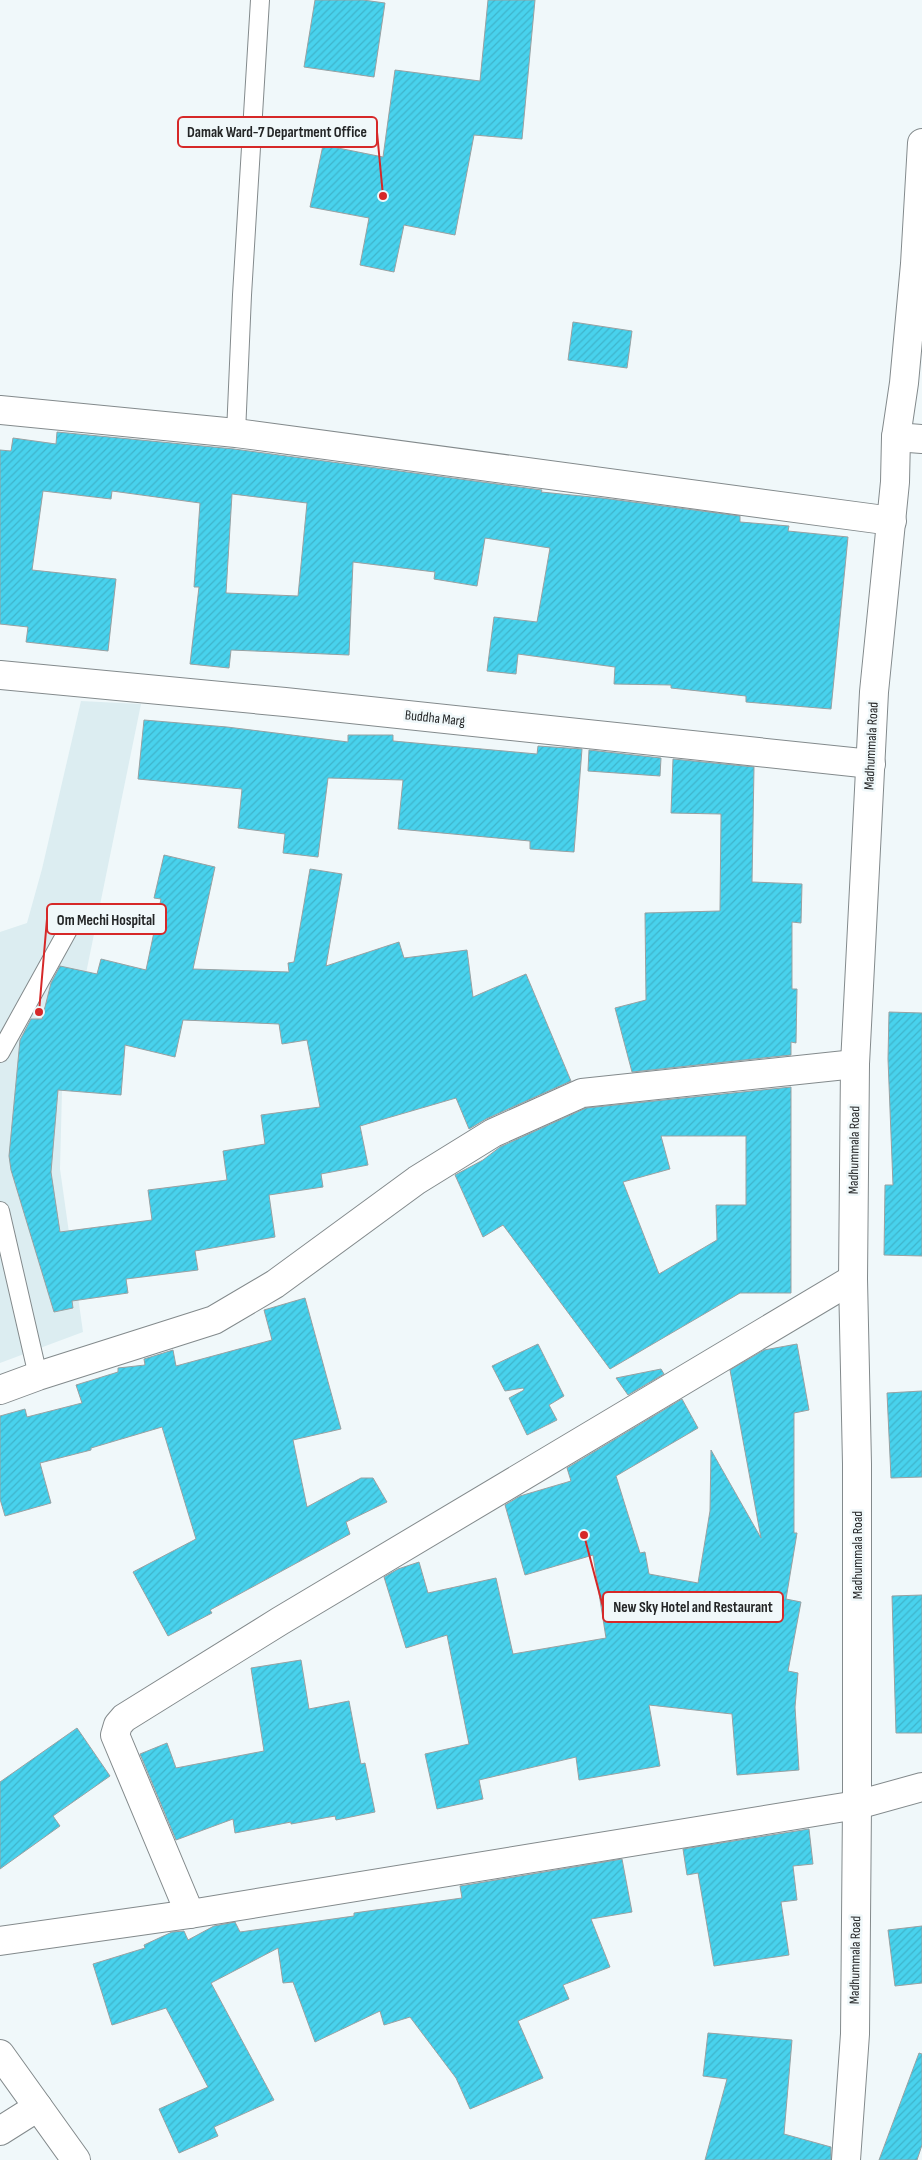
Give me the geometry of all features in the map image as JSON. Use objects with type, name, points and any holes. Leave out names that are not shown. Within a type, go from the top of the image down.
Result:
[{"type":"street","name":"Madhummala Road","points":[[846,2160],[855,2034],[857,1805],[857,1464],[853,1278],[855,1064],[874,692],[895,482],[909,438],[904,383],[919,264],[922,143]]},
{"type":"street","points":[[0,410],[236,433],[892,521]]},
{"type":"street","name":"Buddha Marg","points":[[0,675],[295,703],[870,764]]},
{"type":"street","points":[[0,1390],[214,1320],[275,1284],[417,1180],[494,1133],[582,1093],[855,1064]]},
{"type":"street","points":[[190,1914],[115,1735],[118,1725],[124,1718],[288,1616],[853,1278]]},
{"type":"street","points":[[0,1941],[190,1914],[857,1805],[922,1787]]},
{"type":"street","points":[[0,2054],[76,2160]]},
{"type":"street","points":[[0,2130],[38,2107]]},
{"type":"lane","points":[[236,433],[242,295],[260,0]]},
{"type":"lane","points":[[0,1053],[68,930]]},
{"type":"lane","points":[[0,1211],[38,1376]]},
{"type":"shaded area","points":[[81,701],[141,704],[62,1091],[60,1169],[83,1332],[0,1363],[0,932],[27,923],[42,869]]},
{"type":"building","points":[[315,0],[363,0],[385,3],[374,77],[304,67]]},
{"type":"building","points":[[488,0],[535,0],[522,139],[474,135],[455,235],[404,225],[394,272],[360,265],[369,218],[310,207],[323,145],[383,157],[395,70],[480,81]]},
{"type":"building","points":[[573,322],[632,331],[627,368],[568,360]]},
{"type":"building","points":[[57,432],[234,449],[542,490],[541,492],[740,516],[740,522],[789,526],[788,531],[848,537],[831,709],[746,702],[746,696],[671,688],[671,685],[614,684],[615,667],[518,654],[516,674],[487,671],[494,617],[537,622],[550,548],[485,538],[477,586],[434,579],[435,572],[353,562],[349,655],[231,650],[229,668],[190,664],[199,587],[194,587],[200,503],[112,491],[111,499],[43,491],[32,570],[116,579],[108,651],[26,642],[28,627],[0,624],[0,450],[11,451],[13,438],[56,444]],"holes":[[[232,494],[307,503],[298,596],[226,593]]]},
{"type":"building","points":[[144,720],[227,727],[348,742],[348,735],[393,735],[393,741],[537,754],[538,746],[582,749],[574,852],[530,849],[530,841],[398,829],[403,780],[328,778],[318,857],[283,853],[285,834],[238,828],[242,789],[138,779]]},
{"type":"building","points":[[589,750],[661,758],[660,776],[588,771]]},
{"type":"building","points":[[673,759],[754,767],[752,882],[802,884],[801,923],[792,922],[792,989],[797,989],[796,1043],[791,1042],[791,1055],[632,1072],[615,1008],[646,1000],[645,913],[720,911],[721,814],[671,813]]},
{"type":"building","points":[[164,855],[215,867],[193,969],[289,972],[288,963],[294,962],[310,869],[342,874],[326,966],[399,942],[404,958],[467,950],[473,997],[526,974],[571,1081],[486,1119],[469,1129],[456,1098],[360,1126],[368,1165],[321,1174],[323,1187],[269,1195],[275,1237],[195,1251],[198,1270],[126,1279],[128,1293],[72,1301],[73,1308],[54,1312],[11,1170],[9,1156],[20,1040],[31,1019],[42,1019],[51,983],[60,966],[97,974],[101,959],[146,970],[161,899],[154,898]],"holes":[[[183,1020],[279,1024],[282,1044],[307,1040],[320,1107],[261,1115],[265,1144],[223,1151],[227,1180],[148,1190],[152,1220],[60,1232],[51,1172],[58,1090],[121,1095],[125,1045],[175,1057]]]},
{"type":"building","points":[[889,1012],[922,1013],[922,1256],[884,1255],[885,1185],[893,1185],[888,1059]]},
{"type":"building","points":[[791,1087],[791,1293],[740,1293],[610,1369],[503,1225],[483,1237],[455,1175],[483,1160],[500,1147],[586,1108]],"holes":[[[661,1136],[746,1136],[746,1205],[716,1205],[717,1240],[659,1274],[623,1182],[670,1169]]]},
{"type":"building","points":[[305,1298],[341,1429],[293,1440],[307,1507],[361,1478],[373,1478],[387,1502],[346,1522],[350,1534],[210,1610],[212,1613],[168,1636],[133,1572],[196,1539],[162,1427],[91,1448],[91,1450],[40,1463],[51,1503],[5,1516],[0,1499],[0,1416],[25,1409],[27,1417],[82,1403],[76,1385],[118,1372],[118,1368],[145,1365],[144,1359],[173,1350],[176,1366],[272,1340],[264,1310]]},
{"type":"building","points":[[538,1344],[564,1396],[549,1405],[557,1420],[527,1435],[509,1398],[524,1390],[523,1388],[505,1391],[492,1366]]},
{"type":"building","points":[[797,1344],[809,1410],[794,1413],[794,1533],[797,1533],[786,1599],[801,1602],[788,1671],[798,1673],[795,1707],[799,1770],[737,1775],[732,1714],[649,1705],[660,1766],[579,1780],[576,1757],[479,1780],[483,1799],[437,1809],[425,1754],[469,1744],[447,1635],[406,1648],[384,1577],[398,1569],[419,1562],[428,1593],[496,1578],[513,1654],[606,1638],[593,1555],[525,1575],[505,1505],[520,1496],[571,1481],[567,1468],[682,1399],[698,1428],[616,1476],[640,1553],[645,1552],[649,1574],[698,1583],[710,1511],[711,1450],[761,1538],[730,1370],[764,1350]]},
{"type":"building","points":[[661,1369],[664,1374],[628,1395],[616,1378]]},
{"type":"building","points":[[922,1391],[922,1477],[891,1478],[887,1393]]},
{"type":"building","points":[[922,1595],[922,1733],[896,1733],[892,1596]]},
{"type":"building","points":[[301,1660],[309,1709],[349,1701],[361,1764],[365,1763],[375,1812],[336,1820],[335,1816],[291,1824],[291,1822],[235,1833],[233,1819],[176,1840],[140,1754],[167,1743],[176,1768],[264,1751],[251,1668]]},
{"type":"building","points":[[77,1728],[110,1776],[53,1816],[60,1826],[0,1869],[0,1782]]},
{"type":"building","points":[[809,1829],[813,1864],[793,1866],[797,1900],[781,1902],[789,1955],[714,1966],[698,1873],[687,1875],[683,1849]]},
{"type":"building","points":[[622,1859],[632,1912],[591,1919],[610,1967],[563,1985],[569,1999],[518,2021],[543,2078],[470,2109],[456,2078],[410,2017],[384,2025],[380,2011],[315,2042],[293,1982],[283,1983],[278,1948],[211,1983],[274,2100],[214,2127],[218,2136],[179,2153],[159,2109],[208,2087],[166,2008],[112,2025],[93,1964],[145,1948],[144,1945],[172,1932],[184,1931],[188,1940],[214,1926],[235,1922],[240,1932],[354,1916],[354,1913],[462,1898],[460,1886]]},
{"type":"building","points":[[922,1926],[922,1983],[895,1986],[888,1930]]},
{"type":"building","points":[[708,2033],[792,2040],[784,2134],[831,2147],[831,2160],[705,2160],[727,2079],[703,2076]]},
{"type":"building","points":[[919,2053],[922,2054],[922,2145],[917,2160],[879,2160]]},
{"type":"place","name":"Damak Ward-7 Department Office","points":[[383,196]]},
{"type":"place","name":"Om Mechi Hospital","points":[[39,1012]]},
{"type":"place","name":"New Sky Hotel and Restaurant","points":[[584,1535]]}]
